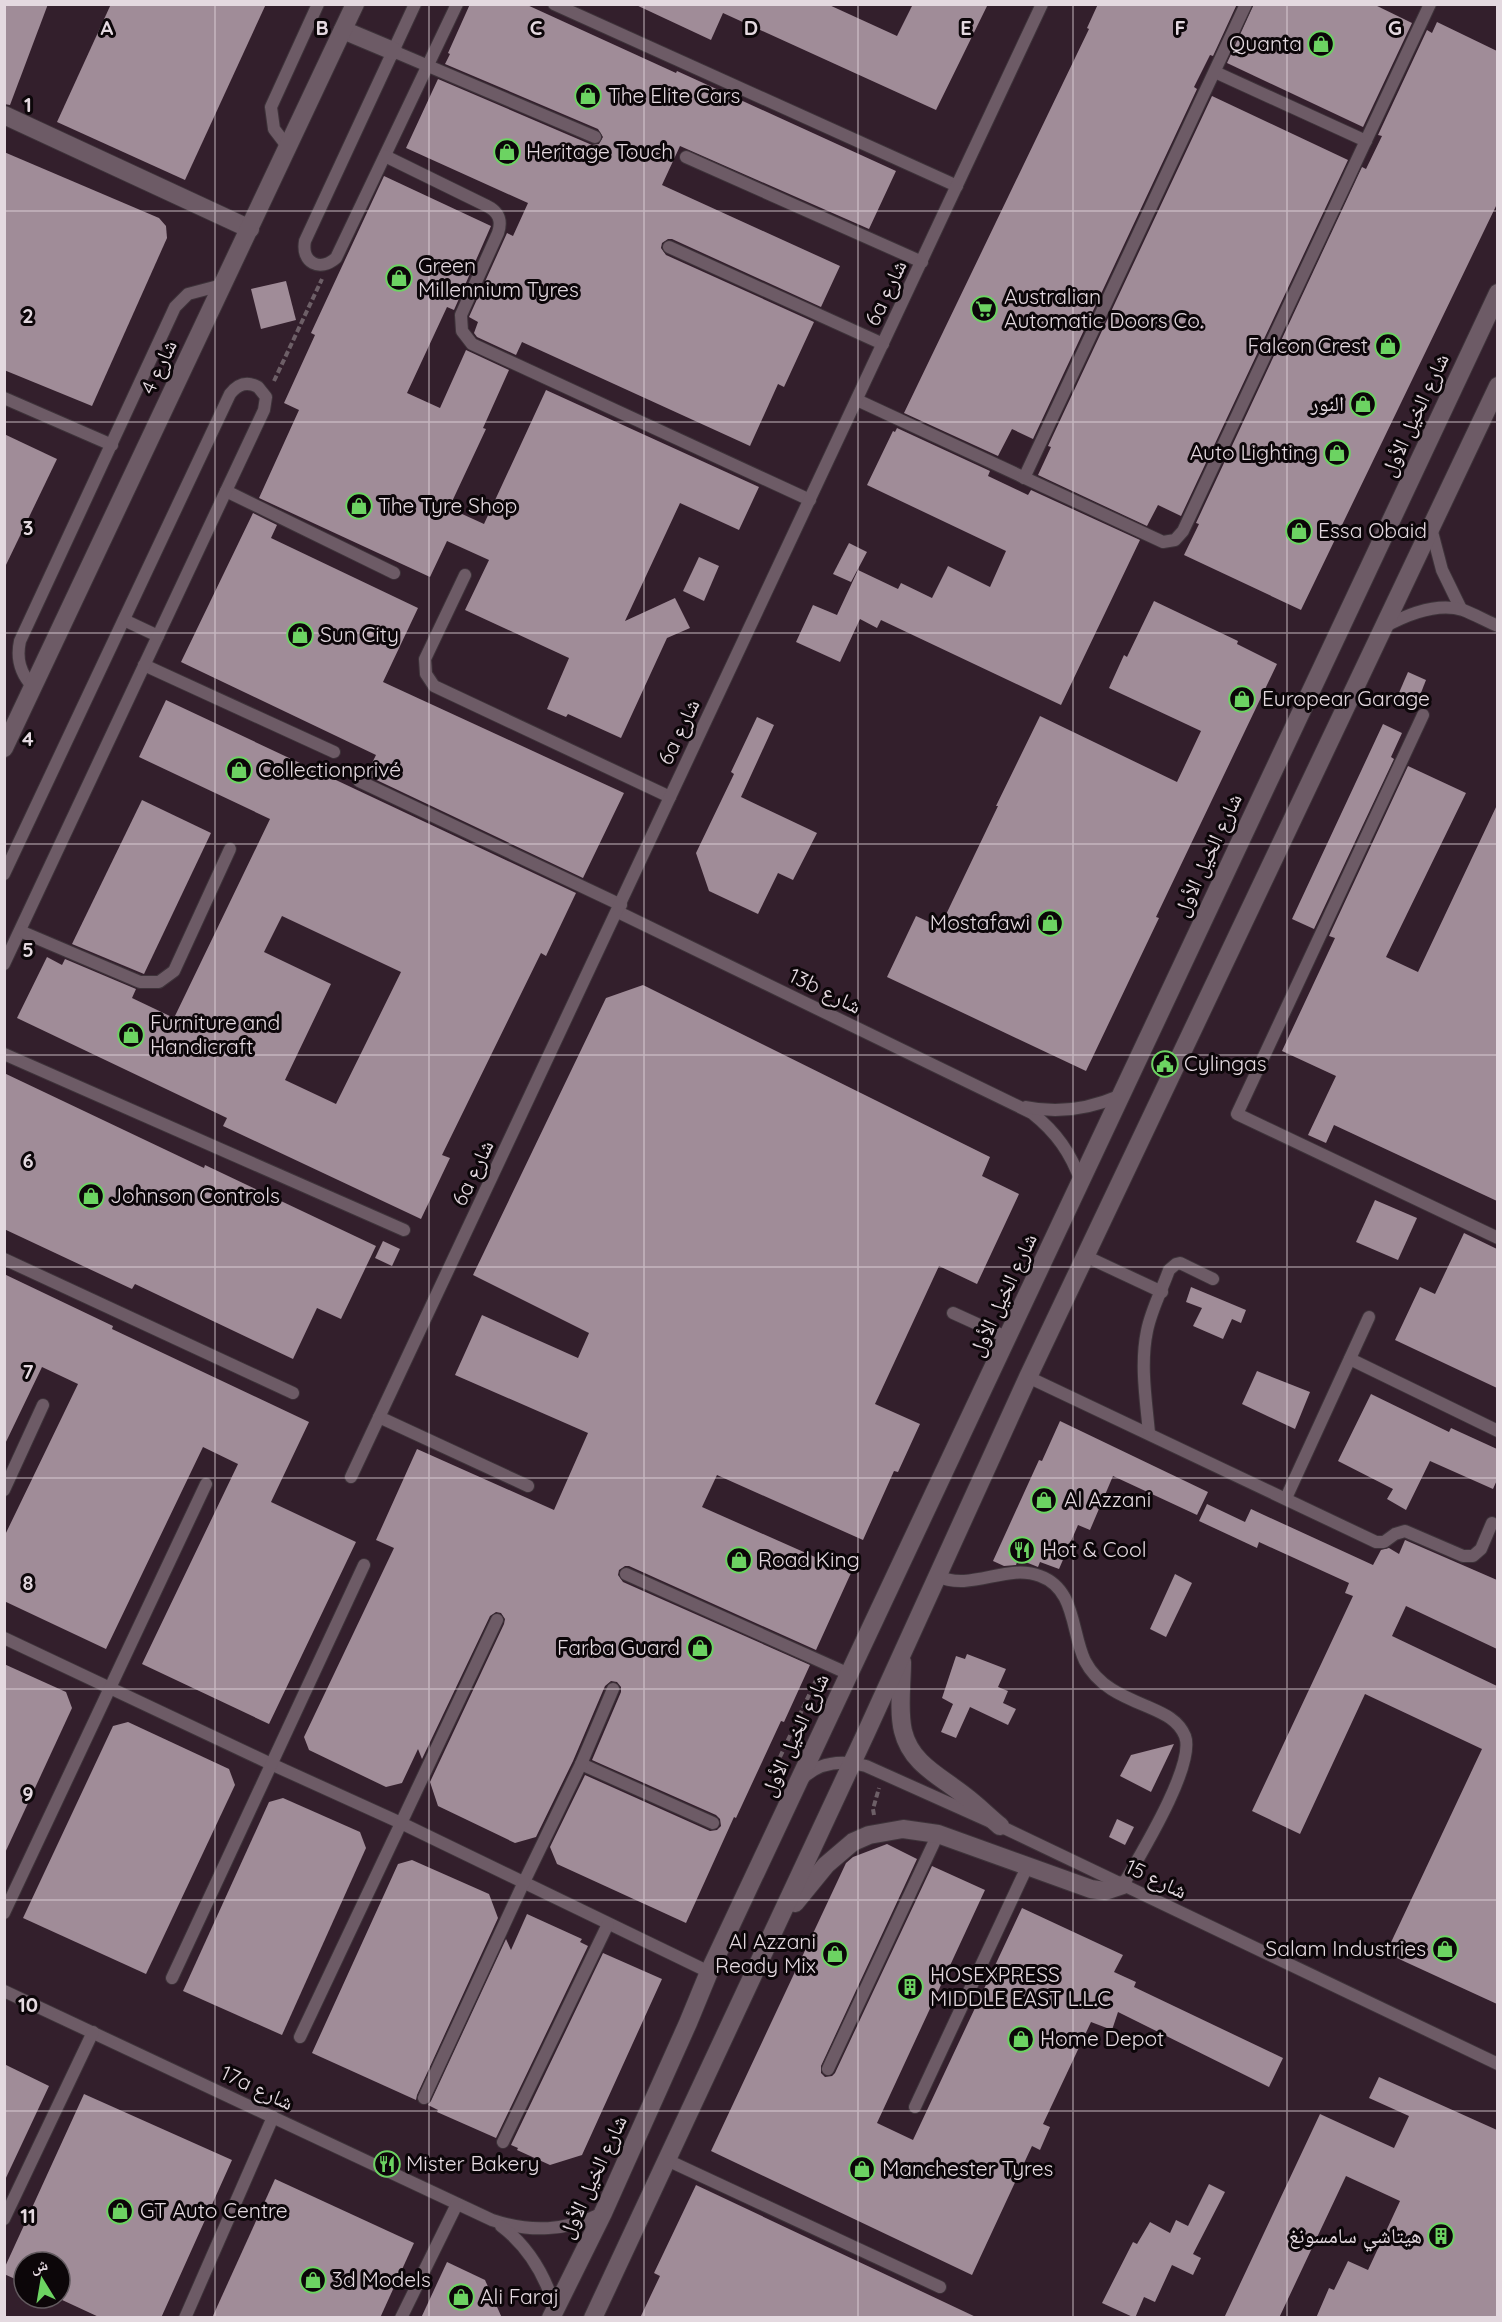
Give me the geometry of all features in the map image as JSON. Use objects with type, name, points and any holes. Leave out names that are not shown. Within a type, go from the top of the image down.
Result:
[{"type":"main road","name":"شارع 4","points":[[4,748],[355,4]]},
{"type":"main road","points":[[343,30],[393,51]]},
{"type":"main road","points":[[4,115],[250,229]]},
{"type":"main road","name":"شارع الخيل الأول","points":[[553,2313],[603,2213],[709,1972],[1497,293]]},
{"type":"main road","points":[[593,2318],[776,1928],[1028,1377],[1497,386]]},
{"type":"main road","points":[[902,1655],[902,1723],[911,1752],[927,1770],[965,1796],[1000,1826]]},
{"type":"main road","points":[[776,1928],[826,1865],[853,1842],[869,1835],[903,1829],[938,1834],[1098,1891],[1122,1885]]},
{"type":"lane","points":[[287,146],[274,129],[271,107],[318,4]]},
{"type":"lane","points":[[415,4],[305,240],[304,249],[307,258],[313,263],[322,266],[336,258],[457,4]]},
{"type":"lane","points":[[554,4],[957,186]]},
{"type":"lane","name":"6a شارع","points":[[351,1477],[1042,4]]},
{"type":"lane","points":[[1024,478],[1246,4]]},
{"type":"lane","points":[[857,400],[1163,542],[1169,542],[1180,536],[1430,4]]},
{"type":"lane","points":[[393,51],[595,137]]},
{"type":"lane","points":[[1215,72],[1366,141]]},
{"type":"lane","points":[[385,156],[487,206],[498,214],[500,227],[498,233],[461,315],[462,332],[472,344],[810,500]]},
{"type":"lane","points":[[686,157],[922,262]]},
{"type":"lane","points":[[669,248],[883,344]]},
{"type":"lane","points":[[33,687],[21,671],[18,650],[20,640],[175,307],[188,294],[222,285]]},
{"type":"lane","points":[[4,874],[230,394],[240,385],[253,384],[263,391],[266,397],[264,410],[4,964]]},
{"type":"lane","points":[[4,399],[112,445]]},
{"type":"lane","points":[[226,491],[394,573]]},
{"type":"lane","points":[[1431,528],[1442,570],[1461,609]]},
{"type":"lane","points":[[465,575],[425,659],[426,674],[434,686],[670,797]]},
{"type":"lane","points":[[1384,627],[1421,611],[1441,609],[1461,609],[1497,626]]},
{"type":"lane","points":[[124,620],[158,636]]},
{"type":"lane","points":[[144,665],[333,752]]},
{"type":"lane","points":[[1424,715],[1237,1114],[1497,1239]]},
{"type":"lane","name":"13b شارع","points":[[359,781],[1032,1113],[1058,1136],[1068,1150],[1081,1182]]},
{"type":"lane","points":[[20,931],[140,982],[159,982],[174,971],[230,849]]},
{"type":"lane","points":[[4,1054],[404,1230]]},
{"type":"lane","name":"13b شارع","points":[[1016,1105],[1042,1110],[1068,1110],[1094,1105],[1119,1096]]},
{"type":"lane","points":[[1085,1256],[1162,1292]]},
{"type":"lane","points":[[4,1259],[293,1393]]},
{"type":"lane","points":[[1149,1433],[1143,1360],[1144,1344],[1147,1328],[1169,1270],[1176,1264],[1185,1264],[1213,1279]]},
{"type":"lane","points":[[953,1313],[1008,1338]]},
{"type":"lane","points":[[1286,1498],[1369,1317]]},
{"type":"lane","points":[[1350,1359],[1497,1431]]},
{"type":"lane","points":[[1028,1377],[1376,1542],[1384,1542],[1395,1534],[1405,1531],[1468,1557],[1478,1554],[1492,1522]]},
{"type":"lane","points":[[4,1490],[44,1405]]},
{"type":"lane","points":[[379,1417],[528,1486]]},
{"type":"lane","points":[[4,1913],[206,1484]]},
{"type":"lane","points":[[172,1978],[364,1565]]},
{"type":"lane","points":[[938,1576],[955,1583],[964,1583],[1010,1573],[1026,1572],[1041,1576],[1055,1584],[1065,1596],[1080,1647],[1094,1674],[1117,1694],[1163,1714],[1180,1726],[1187,1745],[1184,1764],[1151,1837],[1122,1885]]},
{"type":"lane","points":[[626,1574],[849,1674]]},
{"type":"lane","points":[[300,2037],[497,1620]]},
{"type":"lane","points":[[4,1638],[401,1823],[709,1972]]},
{"type":"lane","points":[[424,2098],[581,1764],[613,1689]]},
{"type":"lane","name":"شارع 15","points":[[797,1785],[805,1776],[827,1764],[852,1762],[866,1766],[1000,1826],[1497,2064]]},
{"type":"lane","points":[[581,1764],[713,1823]]},
{"type":"lane","points":[[828,2069],[938,1834]]},
{"type":"lane","points":[[915,2107],[1027,1867]]},
{"type":"lane","points":[[503,2142],[608,1923]]},
{"type":"lane","name":"17a شارع","points":[[4,1991],[492,2220],[510,2226],[548,2229],[567,2227],[603,2213]]},
{"type":"lane","points":[[4,2219],[93,2032]]},
{"type":"lane","points":[[185,2318],[273,2117]]},
{"type":"lane","points":[[667,2160],[940,2287]]},
{"type":"lane","points":[[401,2318],[456,2204]]},
{"type":"lane","name":"17a شارع","points":[[492,2220],[521,2243],[533,2258],[543,2274],[553,2313]]},
{"type":"path","points":[[266,397],[330,263]]},
{"type":"path","points":[[780,1757],[824,1663]]},
{"type":"shaded area","points":[[5,5],[1497,5],[1497,2317],[5,2318]]},
{"type":"building","points":[[4,4],[48,4],[10,105],[4,104]]},
{"type":"building","points":[[111,4],[266,4],[185,180],[57,122]]},
{"type":"building","points":[[470,4],[525,4],[896,171],[869,229],[680,146],[662,185],[840,266],[821,307],[672,239],[662,243],[661,248],[666,255],[814,322],[784,387],[778,384],[750,446],[522,342],[516,355],[477,337],[474,333],[478,322],[469,317],[507,233],[513,236],[528,203],[406,148],[438,79],[592,145],[599,144],[603,137],[598,129],[445,64]]},
{"type":"building","points":[[634,4],[827,4],[897,36],[913,4],[988,4],[936,110],[723,13],[711,40]]},
{"type":"building","points":[[1098,4],[1237,4],[1213,56],[1210,55],[1194,87],[1197,89],[1033,439],[1012,429],[998,456],[904,413],[1089,29],[1087,28]]},
{"type":"building","name":"Quanta","points":[[1254,4],[1373,4],[1412,23],[1363,127],[1227,63]]},
{"type":"building","points":[[1437,22],[1497,51],[1497,204],[1301,610],[1184,555],[1199,524],[1196,523],[1362,167],[1366,169],[1382,136],[1378,135],[1427,30],[1432,33]]},
{"type":"building","points":[[1212,96],[1348,160],[1181,516],[1158,505],[1147,526],[1038,475],[1051,447],[1048,446]]},
{"type":"building","points":[[4,152],[159,218],[166,226],[167,238],[92,406],[4,370]]},
{"type":"building","points":[[384,176],[491,226],[454,310],[447,307],[407,393],[440,408],[466,350],[509,370],[483,428],[486,429],[449,508],[484,524],[546,390],[759,487],[739,530],[680,503],[625,621],[675,598],[690,628],[667,638],[621,738],[568,714],[566,717],[547,709],[569,658],[465,610],[489,560],[447,541],[430,577],[259,498],[299,410],[284,403],[315,335],[311,333]]},
{"type":"building","points":[[286,281],[296,320],[261,329],[251,289]]},
{"type":"building","points":[[897,428],[990,471],[988,476],[1028,495],[1031,490],[1140,540],[1061,705],[881,620],[877,628],[860,619],[840,662],[796,642],[813,605],[837,615],[858,570],[898,589],[901,583],[932,598],[948,566],[990,587],[1006,551],[867,485],[893,431],[895,432]]},
{"type":"building","points":[[4,434],[57,459],[4,569]]},
{"type":"building","points":[[253,513],[277,525],[271,538],[418,608],[383,682],[624,793],[583,878],[366,775],[376,755],[181,662]]},
{"type":"building","points":[[849,543],[867,552],[851,582],[833,574]]},
{"type":"building","points":[[699,557],[719,566],[704,601],[683,591]]},
{"type":"building","points":[[1154,601],[1238,641],[1237,644],[1277,664],[1156,917],[1159,918],[1086,1071],[887,977],[916,916],[940,927],[1040,716],[1177,782],[1201,731],[1109,688],[1124,655],[1127,657]]},
{"type":"building","points":[[1408,672],[1426,680],[1417,703],[1398,695]]},
{"type":"building","points":[[166,700],[576,893],[546,956],[541,953],[442,1155],[450,1158],[421,1219],[223,1126],[227,1118],[17,1018],[47,957],[62,965],[65,959],[136,989],[132,998],[174,1018],[270,819],[139,757]],"holes":[[[282,916],[401,972],[336,1104],[285,1080],[331,984],[264,952]]]},
{"type":"building","points":[[757,717],[774,725],[741,797],[817,833],[793,880],[778,873],[758,914],[709,891],[696,853],[734,774],[731,772]]},
{"type":"building","points":[[1383,724],[1402,733],[1391,757],[1394,759],[1314,929],[1292,919]]},
{"type":"building","points":[[1408,766],[1466,793],[1386,957],[1418,972],[1497,805],[1497,1201],[1334,1125],[1326,1143],[1308,1135],[1336,1076],[1282,1051],[1335,938],[1329,936]]},
{"type":"building","points":[[142,800],[211,833],[144,974],[72,944]]},
{"type":"building","points":[[643,985],[990,1157],[982,1176],[1019,1194],[977,1284],[939,1266],[875,1404],[920,1424],[898,1472],[894,1471],[863,1540],[717,1475],[702,1507],[851,1573],[816,1650],[629,1566],[619,1570],[618,1575],[623,1582],[810,1665],[736,1818],[734,1817],[686,1923],[557,1864],[550,1847],[585,1775],[710,1831],[717,1830],[721,1826],[720,1819],[716,1815],[592,1760],[621,1692],[621,1687],[617,1682],[611,1681],[605,1686],[573,1761],[536,1837],[515,1843],[438,1806],[430,1782],[504,1624],[505,1619],[501,1613],[496,1612],[490,1616],[422,1759],[418,1749],[402,1783],[386,1787],[309,1750],[304,1737],[394,1548],[376,1540],[417,1449],[554,1510],[588,1433],[455,1375],[482,1315],[578,1358],[589,1333],[473,1275],[606,998]]},
{"type":"building","points":[[4,1073],[204,1168],[205,1165],[376,1246],[341,1319],[317,1308],[293,1359],[135,1284],[132,1289],[4,1229]]},
{"type":"building","points":[[1375,1200],[1417,1218],[1398,1260],[1356,1242]]},
{"type":"building","points":[[1464,1233],[1497,1249],[1497,1388],[1395,1340],[1420,1287],[1435,1294]]},
{"type":"building","points":[[383,1241],[400,1249],[392,1266],[375,1258]]},
{"type":"building","points":[[4,1274],[113,1326],[112,1329],[309,1422],[271,1502],[356,1542],[269,1724],[142,1664],[238,1464],[203,1447],[106,1649],[4,1601],[4,1537],[78,1384],[42,1367],[4,1446]]},
{"type":"building","points":[[1191,1287],[1246,1310],[1241,1323],[1232,1319],[1223,1339],[1193,1326],[1202,1308],[1186,1302]]},
{"type":"building","points":[[1257,1371],[1310,1392],[1295,1429],[1242,1404]]},
{"type":"building","points":[[1371,1394],[1449,1432],[1451,1428],[1497,1449],[1497,1480],[1493,1489],[1430,1461],[1406,1510],[1387,1499],[1393,1489],[1338,1461]]},
{"type":"building","points":[[1060,1421],[1208,1492],[1197,1515],[1113,1476],[1090,1530],[1078,1525],[1059,1569],[1040,1562],[1038,1567],[1018,1559],[1016,1565],[1004,1566],[993,1561],[1039,1460],[1042,1461]]},
{"type":"building","points":[[1207,1504],[1245,1522],[1251,1509],[1373,1565],[1381,1550],[1389,1548],[1399,1554],[1405,1540],[1497,1580],[1497,1649],[1406,1606],[1392,1636],[1497,1686],[1497,2004],[1386,1953],[1482,1749],[1365,1694],[1300,1834],[1252,1811],[1353,1596],[1345,1593],[1349,1583],[1259,1542],[1257,1548],[1199,1521]]},
{"type":"building","points":[[1175,1574],[1192,1583],[1166,1637],[1150,1629]]},
{"type":"building","points":[[967,1654],[1006,1669],[998,1687],[1008,1691],[1003,1703],[1016,1709],[1008,1725],[970,1707],[956,1738],[941,1732],[953,1704],[942,1698],[956,1656],[965,1659]]},
{"type":"building","points":[[4,1664],[66,1692],[72,1708],[4,1855]]},
{"type":"building","points":[[128,1722],[229,1769],[235,1785],[146,1974],[23,1918],[113,1726]]},
{"type":"building","points":[[1174,1744],[1151,1792],[1120,1776],[1131,1755]]},
{"type":"building","points":[[283,1798],[360,1832],[366,1848],[282,2035],[183,1991],[269,1802]]},
{"type":"building","points":[[1117,1819],[1134,1827],[1125,1845],[1109,1837]]},
{"type":"building","points":[[887,1844],[917,1859],[821,2066],[821,2073],[825,2077],[835,2073],[932,1866],[985,1890],[877,2123],[913,2140],[1022,1908],[1123,1955],[1114,1972],[1136,1982],[1134,1987],[1283,2058],[1269,2087],[1118,2012],[1112,2030],[1091,2022],[1043,2124],[1050,2127],[1040,2150],[1032,2146],[972,2275],[711,2151],[846,1863],[853,1857]]},
{"type":"building","points":[[412,1860],[489,1894],[498,1918],[416,2100],[312,2053],[398,1864]]},
{"type":"building","points":[[527,1914],[582,1939],[580,1942],[588,1946],[496,2138],[437,2112],[438,2110],[428,2105],[506,1939],[511,1950]]},
{"type":"building","points":[[603,1953],[662,1979],[582,2155],[550,2165],[511,2145]]},
{"type":"building","points":[[4,2064],[49,2086],[4,2182]]},
{"type":"building","name":"هيتاشي سامسونغ","points":[[1379,2077],[1497,2130],[1497,2318],[1316,2318],[1329,2288],[1334,2290],[1348,2261],[1368,2270],[1400,2201],[1346,2176],[1279,2318],[1224,2318],[1320,2114],[1394,2148],[1409,2116],[1369,2098]]},
{"type":"building","name":"GT Auto Centre","points":[[84,2094],[232,2160],[161,2318],[101,2318],[72,2305],[72,2250],[13,2250]]},
{"type":"building","name":"3d Models","points":[[275,2179],[414,2243],[380,2318],[212,2318]]},
{"type":"building","points":[[1209,2184],[1225,2192],[1193,2254],[1201,2258],[1193,2275],[1172,2265],[1155,2302],[1144,2297],[1135,2318],[1102,2303],[1133,2242],[1137,2244],[1150,2222],[1170,2233],[1176,2220],[1188,2226]]},
{"type":"building","points":[[696,2185],[978,2318],[640,2318],[660,2276],[654,2273]]},
{"type":"building","name":"GT Auto Centre","points":[[12,2252],[12,2278],[4,2274]]},
{"type":"building","name":"Ali Faraj","points":[[447,2262],[485,2280],[502,2318],[421,2318]]},
{"type":"place","name":"Quanta","points":[[1321,44]]},
{"type":"place","name":"The Elite Cars","points":[[588,96]]},
{"type":"place","name":"Heritage Touch","points":[[507,152]]},
{"type":"place","name":"Green Millennium Tyres","points":[[399,278]]},
{"type":"place","name":"Australian Automatic Doors Co.","points":[[984,309]]},
{"type":"place","name":"Falcon Crest","points":[[1388,346]]},
{"type":"place","name":"النور","points":[[1363,404]]},
{"type":"place","name":"Auto Lighting","points":[[1337,453]]},
{"type":"place","name":"The Tyre Shop","points":[[359,506]]},
{"type":"place","name":"Essa Obaid","points":[[1299,531]]},
{"type":"place","name":"Sun City","points":[[300,635]]},
{"type":"place","name":"Europear Garage","points":[[1242,699]]},
{"type":"place","name":"Collectionprivé","points":[[239,770]]},
{"type":"place","name":"Mostafawi","points":[[1050,923]]},
{"type":"place","name":"Furniture and Handicraft","points":[[131,1035]]},
{"type":"place","name":"Cylingas","points":[[1165,1064]]},
{"type":"place","name":"Johnson Controls","points":[[91,1196]]},
{"type":"place","name":"Al Azzani","points":[[1044,1500]]},
{"type":"place","name":"Hot & Cool","points":[[1022,1550]]},
{"type":"place","name":"Road King","points":[[739,1560]]},
{"type":"place","name":"Farba Guard","points":[[700,1648]]},
{"type":"place","name":"Salam Industries","points":[[1445,1949]]},
{"type":"place","name":"Al Azzani Ready Mix","points":[[835,1954]]},
{"type":"place","name":"HOSEXPRESS MIDDLE EAST L.L.C","points":[[910,1987]]},
{"type":"place","name":"Home Depot","points":[[1021,2039]]},
{"type":"place","name":"Mister Bakery","points":[[387,2164]]},
{"type":"place","name":"Manchester Tyres","points":[[862,2169]]},
{"type":"place","name":"GT Auto Centre","points":[[120,2211]]},
{"type":"place","name":"هيتاشي سامسونغ","points":[[1441,2236]]},
{"type":"place","name":"3d Models","points":[[313,2280]]},
{"type":"place","name":"Ali Faraj","points":[[461,2297]]}]
